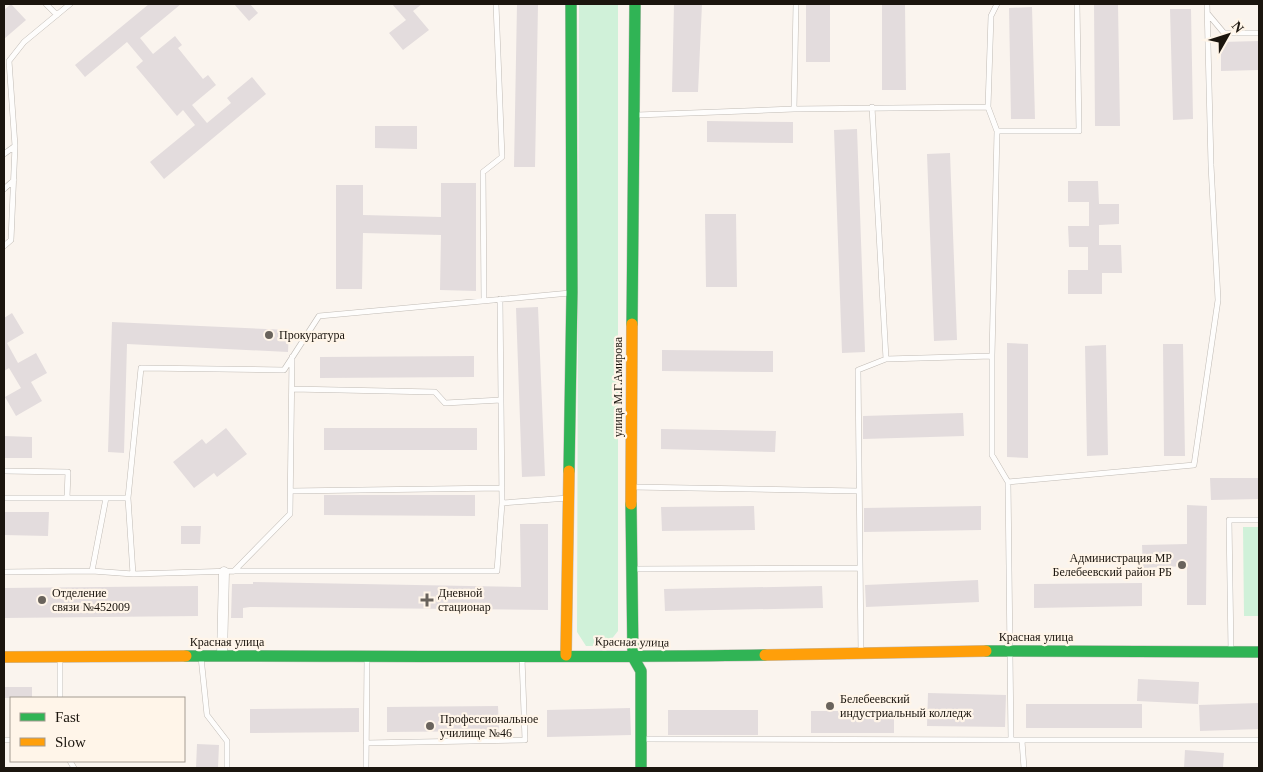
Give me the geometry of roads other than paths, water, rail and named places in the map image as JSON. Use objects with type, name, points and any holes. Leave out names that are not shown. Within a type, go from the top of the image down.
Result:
[{"type":"street","points":[[566,655],[572,292],[571,4]]},
{"type":"street","name":"улица М.Г.Амирова","points":[[635,4],[632,79],[631,487],[633,657],[641,671],[641,768]]},
{"type":"street","points":[[222,656],[229,571]]},
{"type":"street","name":"Красная улица","points":[[4,657],[566,655],[633,657],[1009,651],[1259,652]]},
{"type":"lane","points":[[46,4],[57,15]]},
{"type":"lane","points":[[4,66],[24,42],[70,4]]},
{"type":"lane","points":[[484,301],[482,172],[502,157],[496,4]]},
{"type":"lane","points":[[794,109],[796,4]]},
{"type":"lane","points":[[997,4],[991,16],[988,107],[997,131],[992,356],[992,455],[1008,482],[1011,740]]},
{"type":"lane","points":[[997,131],[1079,131],[1076,4]]},
{"type":"lane","points":[[1008,482],[1194,465],[1218,300],[1211,165],[1207,4]]},
{"type":"lane","points":[[1207,14],[1224,33],[1259,33]]},
{"type":"lane","points":[[4,246],[11,240],[15,146],[9,61]]},
{"type":"lane","points":[[872,107],[886,359]]},
{"type":"lane","points":[[632,115],[872,107],[988,107]]},
{"type":"lane","points":[[4,154],[15,146]]},
{"type":"lane","points":[[4,189],[14,180]]},
{"type":"lane","points":[[133,574],[128,498],[141,368],[284,370],[319,316],[572,292]]},
{"type":"lane","points":[[4,572],[92,571],[133,574],[229,571],[498,571],[502,503],[500,299]]},
{"type":"lane","points":[[861,653],[858,370],[886,359],[992,356]]},
{"type":"lane","points":[[229,571],[290,514],[292,357]]},
{"type":"lane","points":[[292,389],[435,392],[445,403],[501,400]]},
{"type":"lane","points":[[4,470],[68,472],[67,498]]},
{"type":"lane","points":[[631,487],[859,491]]},
{"type":"lane","points":[[290,491],[502,488]]},
{"type":"lane","points":[[4,498],[128,498]]},
{"type":"lane","points":[[92,571],[106,498]]},
{"type":"lane","points":[[502,503],[568,498]]},
{"type":"lane","points":[[1231,651],[1229,520],[1259,520]]},
{"type":"lane","points":[[632,569],[860,568]]},
{"type":"lane","points":[[366,743],[525,740],[522,655]]},
{"type":"lane","points":[[60,656],[60,697]]},
{"type":"lane","points":[[201,656],[207,715],[227,741],[227,768]]},
{"type":"lane","points":[[366,768],[367,656]]},
{"type":"lane","points":[[641,739],[1259,740]]},
{"type":"lane","points":[[1022,741],[1024,768]]},
{"type":"place","name":"Прокуратура","points":[[269,335]]},
{"type":"place","name":"Администрация МР Белебеевский район РБ","points":[[1182,565]]},
{"type":"place","name":"Отделение связи №452009","points":[[42,600]]},
{"type":"place","name":"Дневной стационар","points":[[427,600]]},
{"type":"place","name":"Белебеевский индустриальный колледж","points":[[830,706]]},
{"type":"place","name":"Профессиональное училище №46","points":[[430,726]]}]
